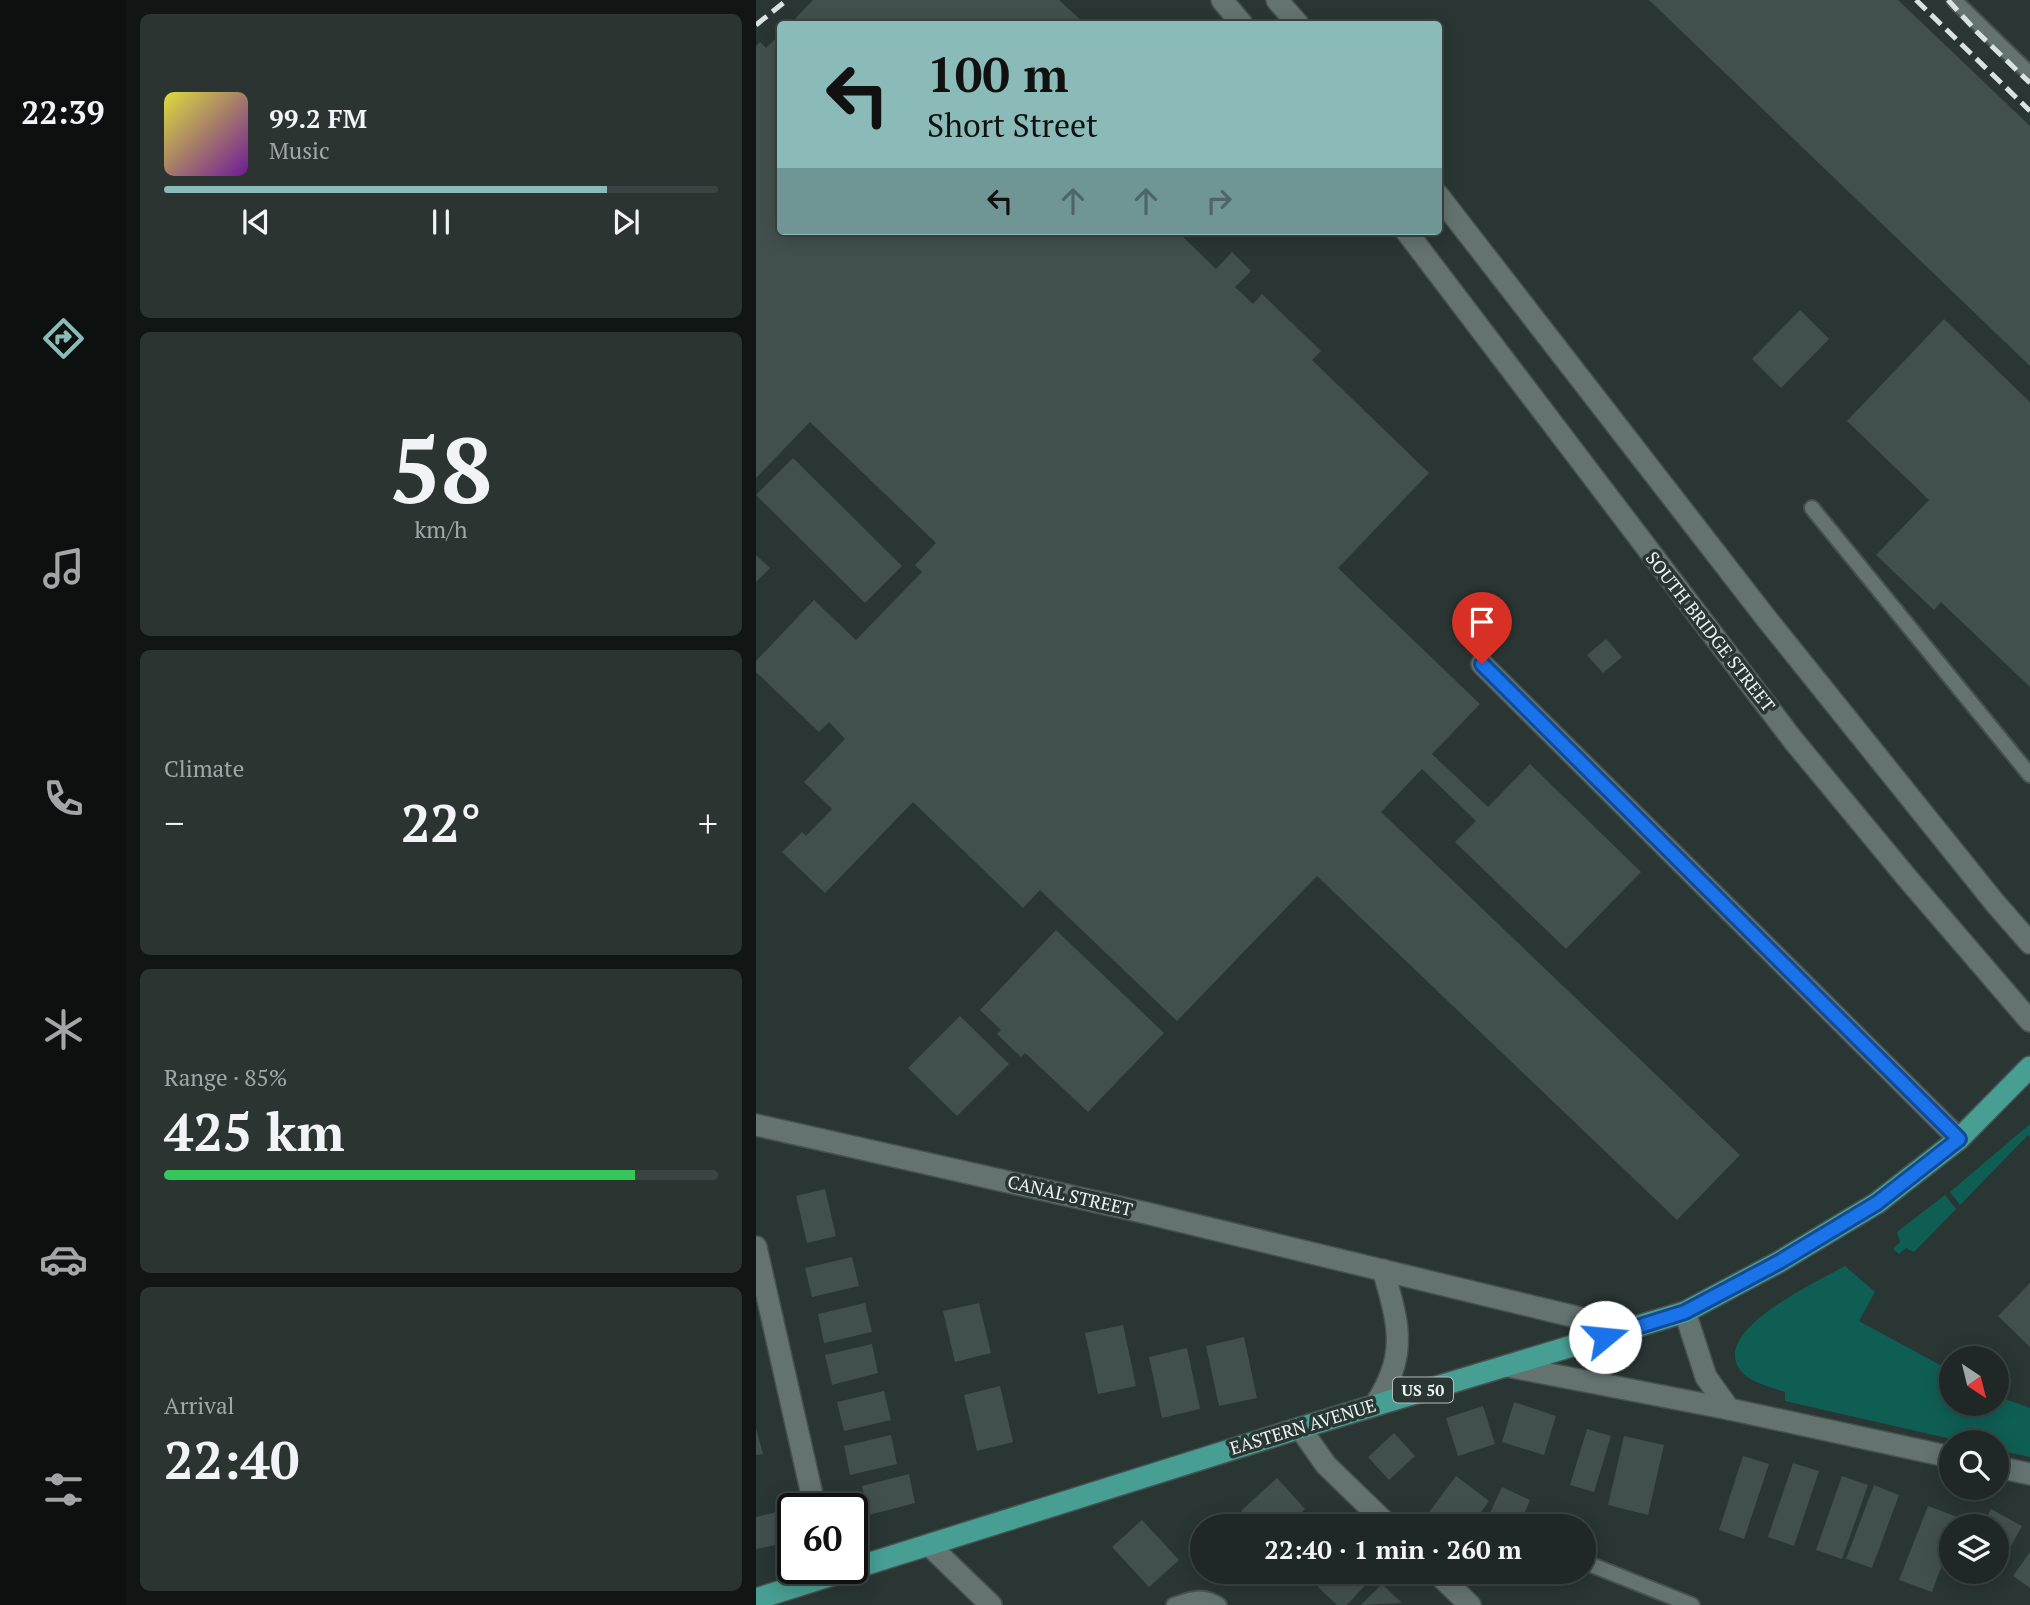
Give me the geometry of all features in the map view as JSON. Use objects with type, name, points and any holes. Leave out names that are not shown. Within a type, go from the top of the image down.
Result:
[{"type":"main road","name":"EASTERN AVENUE","points":[[868,1562],[930,1546],[1376,1404],[1685,1312],[1779,1262],[1877,1203],[1959,1139],[2030,1067]]},
{"type":"main road","name":"EASTERN AVENUE","points":[[756,1599],[797,1584]]},
{"type":"street","points":[[1222,0],[1240,21]]},
{"type":"street","points":[[1277,0],[1295,21]]},
{"type":"street","points":[[1442,200],[1766,618],[2030,943]]},
{"type":"street","name":"SOUTH BRIDGE STREET","points":[[1409,235],[1793,740],[2030,1021]]},
{"type":"street","points":[[1482,664],[1959,1139]]},
{"type":"street","name":"CANAL STREET","points":[[756,1125],[1146,1213],[1630,1330]]},
{"type":"street","points":[[756,1247],[812,1493]]},
{"type":"street","points":[[1376,1404],[1392,1374],[1398,1348],[1396,1313],[1383,1270]]},
{"type":"street","points":[[1685,1312],[1706,1377],[1729,1409]]},
{"type":"street","points":[[1507,1366],[1729,1409],[1939,1454]]},
{"type":"street","points":[[1300,1428],[1326,1465],[1377,1514]]},
{"type":"street","points":[[2009,1470],[2030,1474]]},
{"type":"street","points":[[930,1546],[991,1605]]},
{"type":"street","points":[[1448,1584],[1470,1605]]},
{"type":"lane","points":[[1954,0],[2030,74]]},
{"type":"lane","points":[[1812,508],[2030,775]]},
{"type":"lane","points":[[1596,1567],[1692,1605]]},
{"type":"lane","points":[[1174,1605],[1209,1598],[1219,1605]]},
{"type":"green space","points":[[2030,1124],[2030,1137],[2028,1135],[1960,1205],[1950,1192]]},
{"type":"green space","points":[[1945,1195],[1956,1209],[1914,1252],[1906,1248],[1899,1254],[1893,1249],[1900,1242],[1897,1232]]},
{"type":"green space","points":[[1845,1266],[1875,1292],[1859,1321],[1939,1364],[1939,1416],[2009,1416],[2009,1400],[2030,1408],[2030,1457],[2009,1453],[2009,1430],[1939,1430],[1939,1436],[1785,1401],[1785,1392],[1756,1382],[1745,1375],[1735,1356],[1740,1340],[1753,1324],[1792,1295]]},
{"type":"building","points":[[813,0],[1059,0],[1082,21],[793,21]]},
{"type":"building","points":[[1649,0],[1898,0],[2030,126],[2030,366]]},
{"type":"building","points":[[777,37],[777,235],[1181,235],[1216,269],[1232,252],[1251,271],[1235,287],[1253,304],[1262,294],[1321,351],[1312,360],[1429,473],[1338,568],[1480,704],[1432,754],[1488,807],[1530,764],[1641,872],[1566,949],[1455,842],[1476,821],[1422,769],[1381,812],[1740,1155],[1677,1220],[1317,876],[1177,1021],[1040,890],[1023,908],[913,802],[825,893],[782,852],[802,832],[806,836],[832,809],[804,782],[845,739],[829,722],[819,732],[756,672],[756,661],[814,600],[856,640],[922,572],[915,565],[936,543],[810,422],[756,478],[756,46],[760,42],[766,48]]},
{"type":"building","points":[[1800,310],[1829,339],[1781,388],[1752,359]]},
{"type":"building","points":[[1944,319],[2030,402],[2030,687],[1941,602],[1934,610],[1876,555],[1929,500],[1847,421]]},
{"type":"building","points":[[793,458],[902,566],[865,603],[756,495]]},
{"type":"building","points":[[756,555],[770,568],[756,582]]},
{"type":"building","points":[[1606,639],[1622,657],[1603,673],[1587,655]]},
{"type":"building","points":[[1056,930],[1164,1033],[1088,1112],[1025,1053],[1021,1057],[997,1034],[1001,1030],[980,1010]]},
{"type":"building","points":[[960,1016],[1009,1064],[957,1116],[908,1068]]},
{"type":"building","points":[[825,1189],[836,1236],[807,1243],[796,1196]]},
{"type":"building","points":[[852,1257],[859,1286],[812,1297],[805,1268]]},
{"type":"building","points":[[2030,1283],[2030,1347],[1998,1316]]},
{"type":"building","points":[[865,1303],[872,1332],[824,1343],[818,1314]]},
{"type":"building","points":[[979,1303],[991,1353],[955,1362],[943,1311]]},
{"type":"building","points":[[1123,1325],[1136,1386],[1098,1394],[1085,1333]]},
{"type":"building","points":[[1244,1337],[1257,1398],[1219,1406],[1206,1346]]},
{"type":"building","points":[[872,1344],[878,1373],[832,1385],[825,1355]]},
{"type":"building","points":[[1187,1348],[1200,1409],[1162,1418],[1149,1357]]},
{"type":"building","points":[[1000,1386],[1013,1442],[977,1451],[964,1395]]},
{"type":"building","points":[[884,1391],[891,1420],[844,1431],[837,1402]]},
{"type":"building","points":[[1514,1402],[1556,1416],[1544,1455],[1502,1442]]},
{"type":"building","points":[[1483,1406],[1495,1444],[1458,1456],[1446,1418]]},
{"type":"building","points":[[756,1428],[763,1454],[756,1455]]},
{"type":"building","points":[[1587,1429],[1611,1436],[1594,1492],[1570,1485]]},
{"type":"building","points":[[1394,1433],[1415,1456],[1389,1480],[1368,1457]]},
{"type":"building","points":[[891,1435],[897,1464],[850,1475],[844,1446]]},
{"type":"building","points":[[1624,1436],[1664,1445],[1648,1515],[1608,1505]]},
{"type":"building","points":[[1743,1456],[1769,1464],[1744,1539],[1719,1530]]},
{"type":"building","points":[[1793,1463],[1819,1471],[1794,1546],[1768,1537]]},
{"type":"building","points":[[909,1474],[915,1503],[869,1515],[868,1493],[864,1493],[862,1486]]},
{"type":"building","points":[[1456,1476],[1489,1501],[1480,1514],[1428,1514]]},
{"type":"building","points":[[1842,1476],[1868,1485],[1842,1559],[1816,1550]]},
{"type":"building","points":[[1277,1478],[1305,1509],[1300,1514],[1244,1514],[1241,1511]]},
{"type":"building","points":[[1874,1485],[1899,1495],[1872,1568],[1846,1559]]},
{"type":"building","points":[[1502,1487],[1530,1500],[1524,1514],[1490,1514]]},
{"type":"building","points":[[1928,1506],[1949,1514],[1939,1514],[1939,1573],[1932,1592],[1899,1580]]},
{"type":"building","points":[[777,1512],[777,1544],[756,1549],[756,1517]]},
{"type":"building","points":[[2009,1519],[2022,1526],[2009,1549]]},
{"type":"building","points":[[1142,1520],[1179,1560],[1149,1587],[1112,1547]]},
{"type":"building","points":[[2030,1552],[2030,1588],[2013,1576]]},
{"type":"building","points":[[1321,1584],[1366,1584],[1347,1605],[1337,1605],[1318,1587]]},
{"type":"building","points":[[1382,1584],[1402,1603],[1361,1605]]},
{"type":"railway","points":[[756,25],[787,0]]},
{"type":"railway","points":[[1916,0],[2030,111]]},
{"type":"railway","points":[[1948,0],[2030,83]]},
{"type":"route","points":[[1482,664],[1959,1139],[1877,1203],[1779,1262],[1685,1312],[1605,1337]]}]
